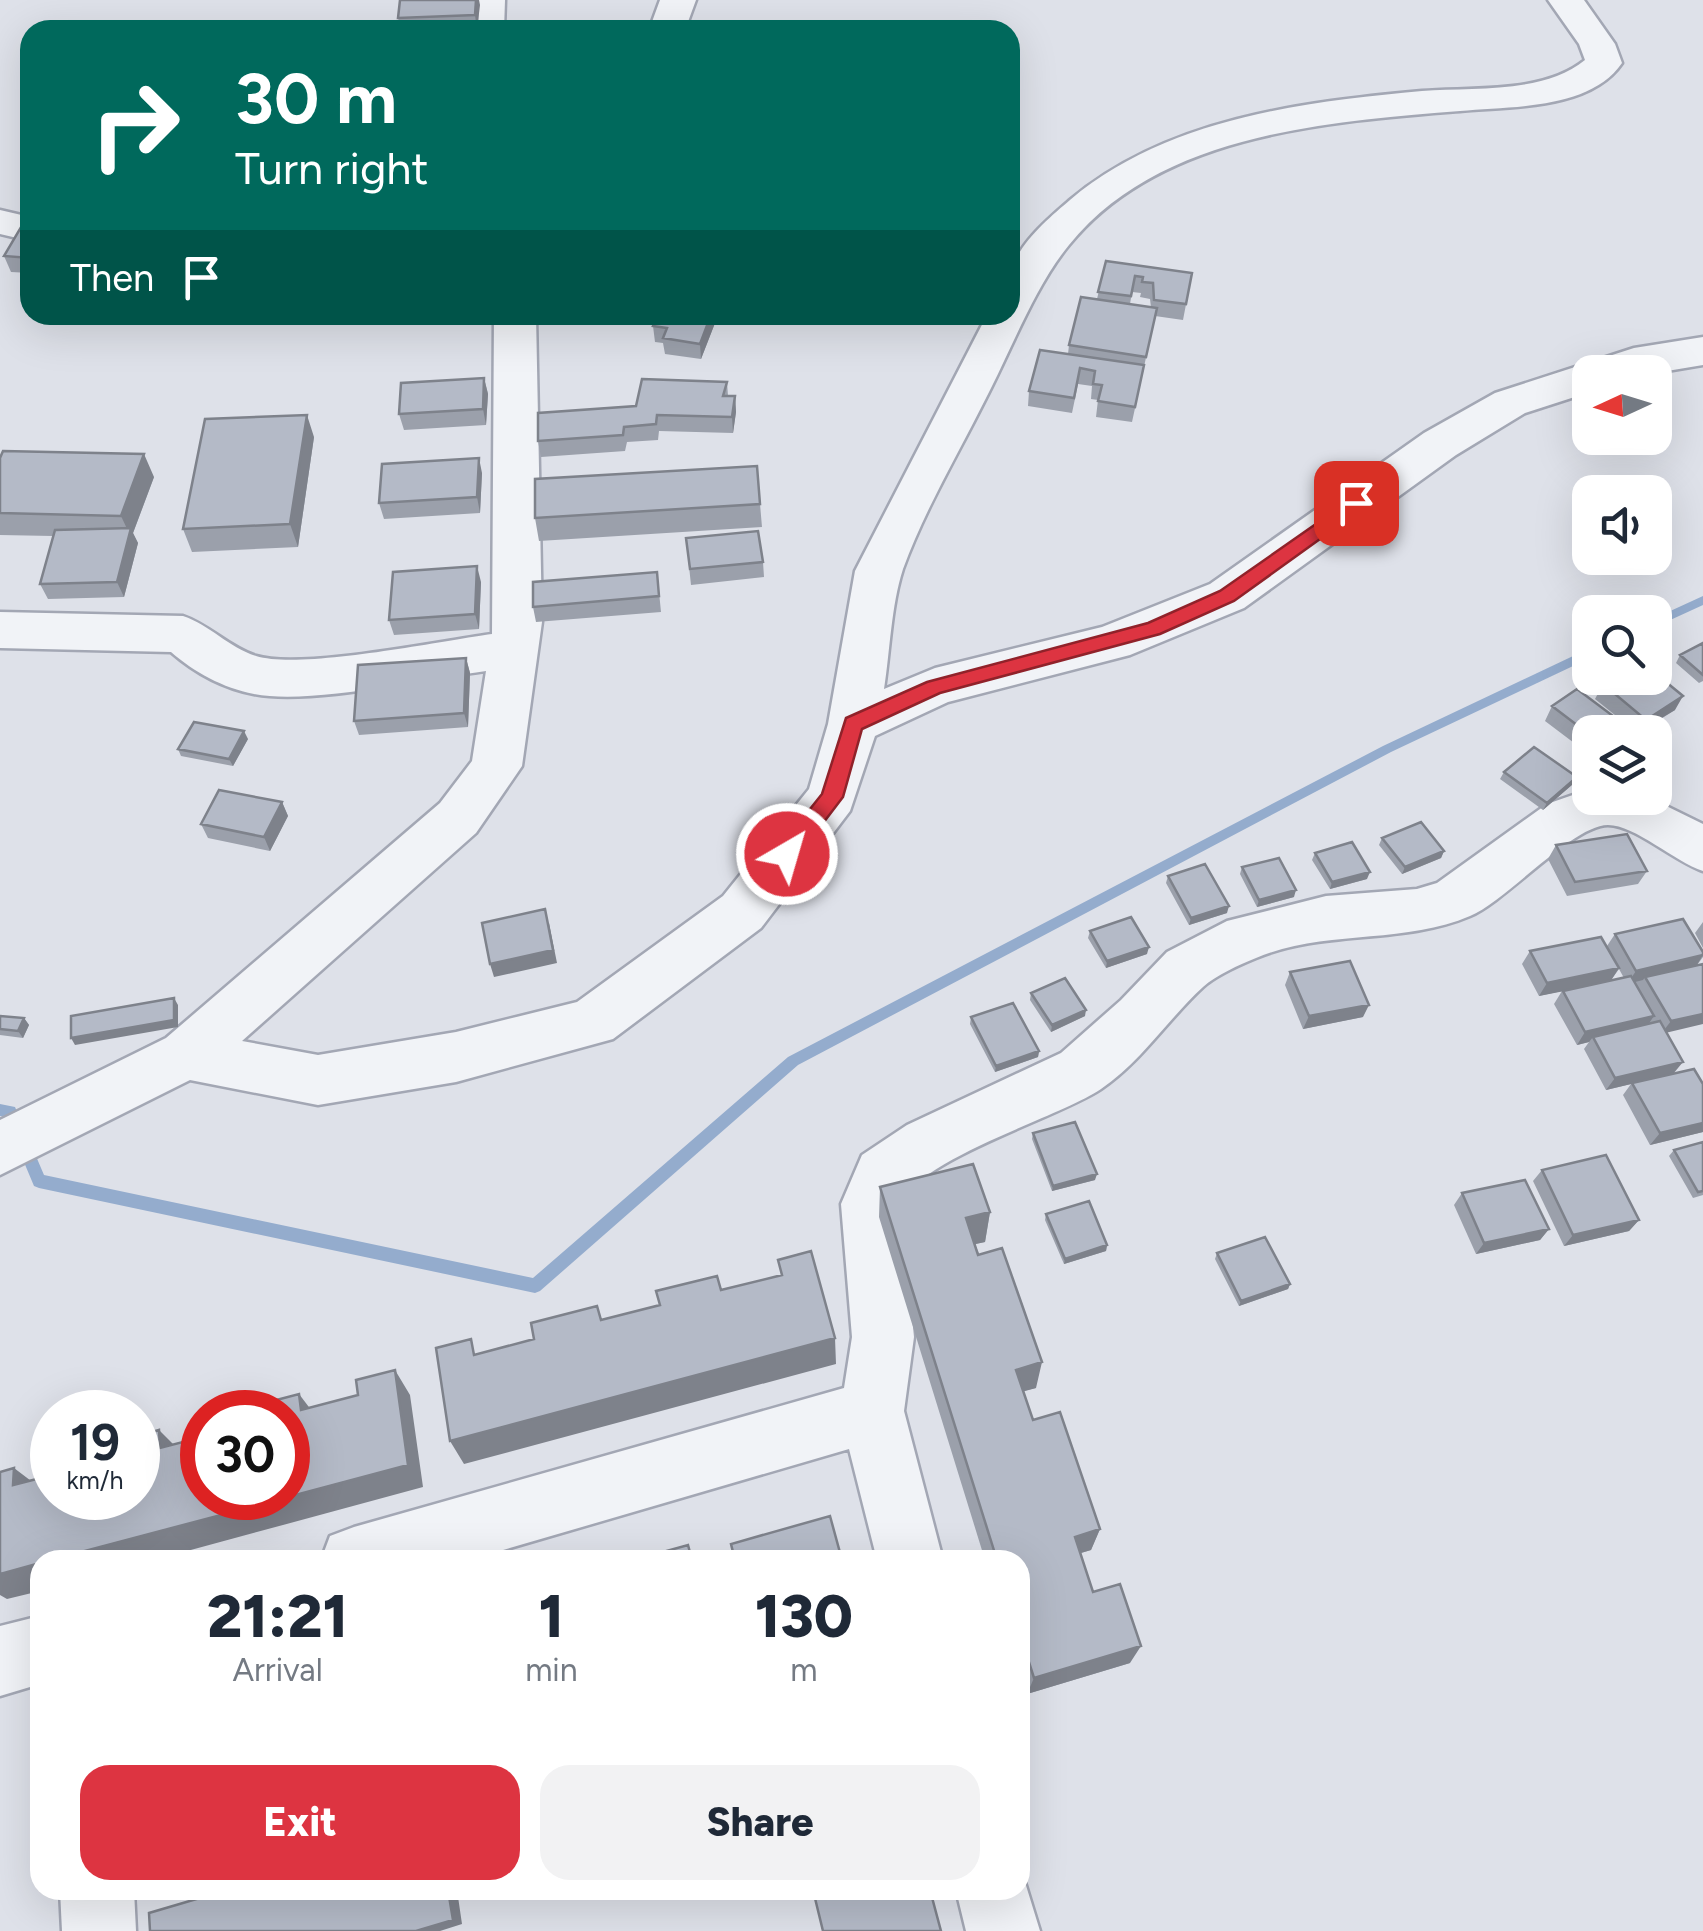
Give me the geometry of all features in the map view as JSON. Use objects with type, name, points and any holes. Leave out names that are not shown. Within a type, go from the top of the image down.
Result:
[{"type":"street","points":[[1020,295],[1060,230],[1113,185],[1178,153],[1260,124],[1409,103],[1530,93],[1591,76],[1604,63],[1597,44],[1566,0]]},
{"type":"street","points":[[0,1148],[186,1056],[458,818],[497,766],[518,622],[515,325]]},
{"type":"street","points":[[186,1056],[318,1080],[456,1057],[593,1022],[742,912],[832,797],[853,724],[879,572],[1003,325]]},
{"type":"street","points":[[1672,356],[1703,351]]},
{"type":"street","points":[[853,724],[934,687],[1113,642],[1227,596],[1440,444],[1510,404],[1572,383]]},
{"type":"street","points":[[0,630],[182,634],[209,657],[256,676],[318,676],[514,649]]},
{"type":"street","points":[[907,1550],[872,1411],[883,1337],[871,1204],[883,1174],[928,1144],[1081,1071],[1141,1018],[1186,968],[1246,937],[1326,918],[1417,911],[1455,898],[1564,818],[1608,804],[1652,819],[1703,850]]},
{"type":"street","points":[[389,1550],[872,1411]]},
{"type":"street","points":[[0,1662],[30,1653]]},
{"type":"street","points":[[98,1900],[99,1931]]},
{"type":"street","points":[[995,1900],[1003,1931]]},
{"type":"building","points":[[400,0],[476,0],[475,15],[398,18]]},
{"type":"building","points":[[20,229],[20,257],[4,256]]},
{"type":"building","points":[[1106,261],[1192,273],[1186,304],[1154,300],[1153,283],[1142,282],[1143,277],[1135,276],[1131,296],[1098,292]]},
{"type":"building","points":[[1081,297],[1157,308],[1146,357],[1069,345]]},
{"type":"building","points":[[707,325],[700,344],[663,338],[667,328],[653,326]]},
{"type":"building","points":[[1040,350],[1144,365],[1135,407],[1098,401],[1102,385],[1093,384],[1095,371],[1080,368],[1074,398],[1029,391]]},
{"type":"building","points":[[484,378],[483,409],[399,414],[401,383]]},
{"type":"building","points":[[642,379],[727,382],[723,396],[735,396],[732,417],[657,415],[656,424],[624,427],[623,435],[538,441],[538,413],[636,406]]},
{"type":"building","points":[[307,415],[290,524],[183,529],[205,419]]},
{"type":"building","points":[[3,451],[144,454],[121,516],[0,513]]},
{"type":"building","points":[[479,458],[477,497],[379,503],[382,464]]},
{"type":"building","points":[[757,466],[760,504],[535,518],[535,479]]},
{"type":"building","points":[[131,528],[117,582],[40,584],[55,530]]},
{"type":"building","points":[[758,531],[763,562],[690,569],[686,538]]},
{"type":"building","points":[[477,566],[475,614],[389,620],[393,572]]},
{"type":"building","points":[[657,572],[659,596],[533,607],[533,582]]},
{"type":"building","points":[[1703,643],[1703,675],[1680,655]]},
{"type":"building","points":[[466,658],[464,713],[354,721],[358,665]]},
{"type":"building","points":[[1672,687],[1683,696],[1654,715],[1640,715],[1616,695],[1672,695]]},
{"type":"building","points":[[1572,692],[1585,695],[1612,715],[1572,715],[1572,721],[1552,706]]},
{"type":"building","points":[[194,722],[244,731],[229,759],[178,749]]},
{"type":"building","points":[[1534,747],[1572,774],[1572,781],[1547,803],[1504,772]]},
{"type":"building","points":[[219,790],[282,802],[264,837],[201,824]]},
{"type":"building","points":[[1421,822],[1444,851],[1405,867],[1382,838]]},
{"type":"building","points":[[1627,834],[1647,871],[1575,882],[1556,845]]},
{"type":"building","points":[[1352,842],[1370,872],[1332,882],[1315,853]]},
{"type":"building","points":[[1279,858],[1296,890],[1259,900],[1242,867]]},
{"type":"building","points":[[1205,864],[1229,906],[1191,918],[1168,876]]},
{"type":"building","points":[[545,909],[553,950],[490,964],[482,923]]},
{"type":"building","points":[[1131,917],[1149,947],[1107,961],[1090,931]]},
{"type":"building","points":[[1683,919],[1703,955],[1636,971],[1615,934]]},
{"type":"building","points":[[1601,937],[1619,968],[1547,983],[1530,951]]},
{"type":"building","points":[[1350,961],[1369,1005],[1309,1016],[1290,972]]},
{"type":"building","points":[[1703,964],[1703,1014],[1671,1021],[1645,977]]},
{"type":"building","points":[[1631,976],[1654,1016],[1585,1032],[1563,991]]},
{"type":"building","points":[[1065,978],[1086,1010],[1052,1025],[1031,993]]},
{"type":"building","points":[[174,998],[174,1020],[71,1038],[71,1016]]},
{"type":"building","points":[[1013,1003],[1039,1051],[996,1066],[971,1017]]},
{"type":"building","points":[[0,1016],[24,1018],[18,1031],[0,1029]]},
{"type":"building","points":[[1660,1021],[1683,1062],[1615,1078],[1593,1037]]},
{"type":"building","points":[[1694,1069],[1703,1084],[1703,1123],[1660,1133],[1632,1083]]},
{"type":"building","points":[[1075,1122],[1097,1174],[1053,1186],[1033,1133]]},
{"type":"building","points":[[1703,1142],[1703,1191],[1698,1192],[1674,1150]]},
{"type":"building","points":[[1606,1155],[1639,1220],[1573,1235],[1542,1170]]},
{"type":"building","points":[[973,1164],[990,1212],[966,1218],[978,1255],[1002,1248],[1042,1362],[1016,1370],[1033,1420],[1060,1412],[1100,1529],[1075,1537],[1093,1592],[1120,1584],[1141,1646],[1034,1678],[1030,1665],[1030,1550],[994,1550],[880,1187]]},
{"type":"building","points":[[1525,1180],[1549,1229],[1484,1243],[1462,1193]]},
{"type":"building","points":[[1089,1201],[1107,1245],[1065,1259],[1046,1214]]},
{"type":"building","points":[[1265,1237],[1290,1284],[1241,1301],[1217,1253]]},
{"type":"building","points":[[811,1251],[835,1338],[450,1441],[436,1348],[471,1339],[474,1355],[534,1339],[531,1323],[597,1306],[601,1320],[660,1305],[656,1291],[717,1276],[721,1290],[782,1275],[778,1260]]},
{"type":"building","points":[[395,1370],[408,1465],[310,1491],[310,1408],[358,1395],[356,1380]]},
{"type":"building","points":[[180,1443],[180,1520],[202,1520],[89,1550],[30,1550],[30,1566],[0,1574],[0,1472],[14,1468],[13,1485],[30,1481],[30,1520],[160,1520],[160,1448]]},
{"type":"building","points":[[830,1516],[839,1550],[732,1550],[731,1544]]},
{"type":"building","points":[[193,1900],[450,1900],[453,1920],[416,1931],[150,1931],[149,1913]]},
{"type":"building","points":[[815,1900],[933,1900],[941,1931],[823,1931]]},
{"type":"waterway","points":[[1672,615],[1703,600]]},
{"type":"waterway","points":[[0,1110],[10,1112],[39,1181],[535,1286],[793,1061],[1387,749],[1572,662]]},
{"type":"route","points":[[787,854],[832,797],[853,724],[934,687],[1153,629],[1227,596],[1356,503]]}]
